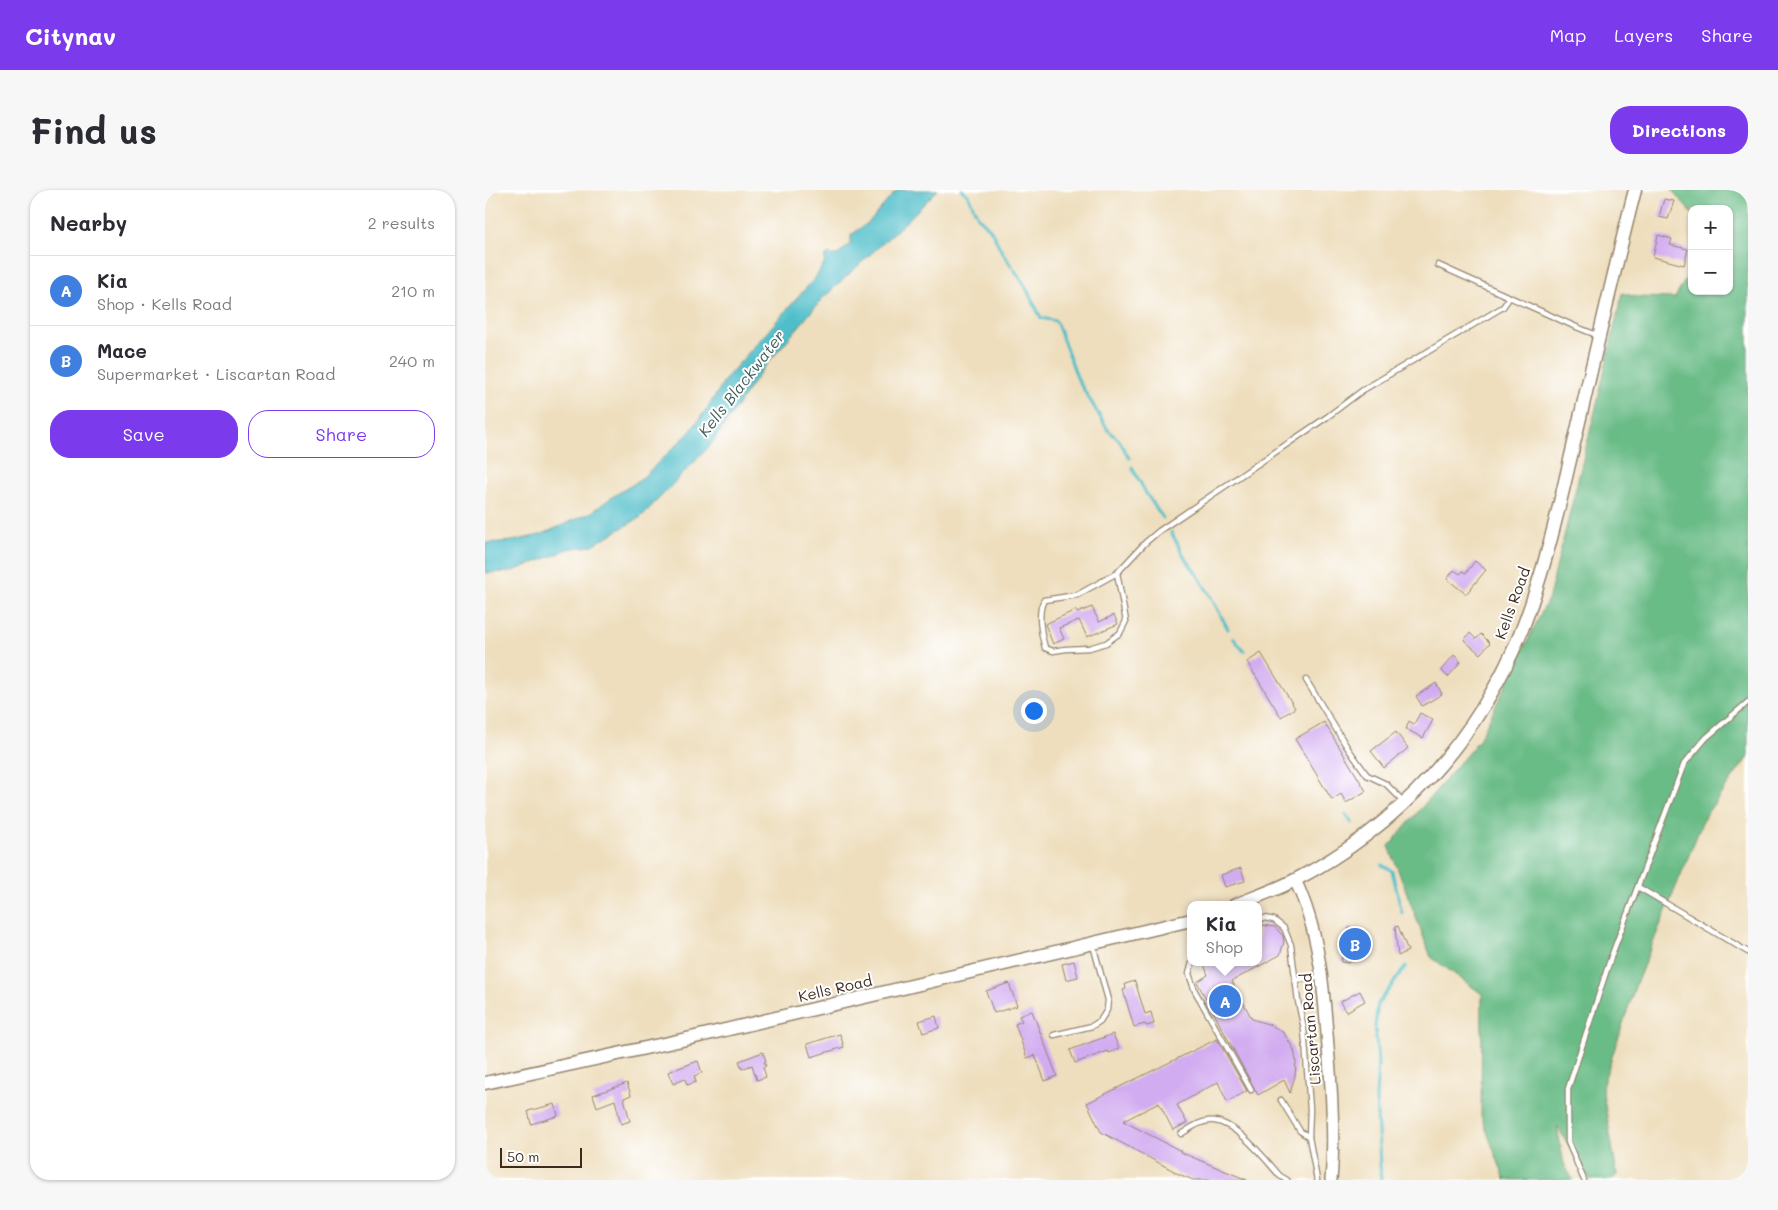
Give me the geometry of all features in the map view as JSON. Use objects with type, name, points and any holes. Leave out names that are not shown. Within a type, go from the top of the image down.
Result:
[{"type":"main road","name":"Kells Road","points":[[1245,901],[1295,880],[1333,858],[1376,829],[1423,785],[1471,726],[1490,697],[1521,632],[1555,526],[1635,190]]},
{"type":"main road","name":"Kells Road","points":[[485,1083],[691,1038],[1187,921]]},
{"type":"street","name":"Liscartan Road","points":[[1295,880],[1309,913],[1321,976],[1330,1069],[1332,1120],[1331,1180]]},
{"type":"lane","points":[[1438,265],[1599,336]]},
{"type":"lane","points":[[1117,574],[1126,621],[1120,633],[1105,643],[1089,648],[1066,648],[1053,651],[1045,648],[1041,605],[1045,600],[1077,595],[1117,574],[1146,542],[1159,531],[1327,417],[1363,390],[1503,306],[1510,297]]},
{"type":"lane","points":[[1306,680],[1367,775],[1386,784],[1405,803]]},
{"type":"lane","points":[[1584,1180],[1568,1142],[1568,1089],[1611,957],[1684,764],[1706,738],[1748,702]]},
{"type":"lane","points":[[1638,887],[1748,952]]},
{"type":"lane","points":[[1262,919],[1275,920],[1284,928],[1291,945],[1295,980],[1305,1030],[1310,1109],[1309,1137],[1317,1180]]},
{"type":"lane","points":[[1054,1035],[1092,1026],[1100,1021],[1107,1010],[1108,1000],[1093,943]]},
{"type":"lane","points":[[1191,966],[1189,974],[1195,991],[1251,1090]]},
{"type":"lane","points":[[1295,980],[1321,976]]},
{"type":"lane","points":[[1281,1100],[1300,1130],[1309,1137]]},
{"type":"lane","points":[[1181,1134],[1194,1126],[1210,1120],[1222,1123],[1235,1130],[1287,1180]]},
{"type":"green space","points":[[1672,190],[1748,190],[1748,757],[1705,816],[1636,984],[1602,1087],[1617,1175],[1612,1180],[1590,1180],[1557,1126],[1564,1164],[1573,1180],[1505,1180],[1481,1116],[1482,994],[1431,957],[1389,846],[1479,740],[1549,597],[1622,293],[1636,297],[1675,298],[1688,275],[1688,295],[1733,295],[1733,205],[1688,205],[1688,209]]},
{"type":"water","name":"Kells Blackwater","points":[[897,190],[938,190],[823,298],[762,370],[709,447],[641,517],[591,546],[567,549],[510,572],[485,573],[485,543],[513,541],[540,535],[592,512],[640,480],[689,433],[726,378],[815,278],[825,262],[825,257],[830,253],[832,256],[839,254],[851,243],[851,235],[869,222]]},
{"type":"building","points":[[1664,199],[1674,201],[1668,219],[1659,217]]},
{"type":"building","points":[[1658,235],[1672,239],[1670,245],[1688,249],[1684,265],[1653,257]]},
{"type":"building","points":[[1475,561],[1486,570],[1466,594],[1447,579],[1454,570],[1460,574],[1463,571],[1466,573]]},
{"type":"building","points":[[1092,607],[1099,622],[1114,615],[1118,624],[1087,637],[1079,620],[1059,628],[1064,639],[1053,644],[1045,624],[1076,610],[1077,613]]},
{"type":"building","points":[[1470,633],[1476,639],[1481,634],[1490,643],[1480,654],[1464,640]]},
{"type":"building","points":[[1261,653],[1295,708],[1281,717],[1247,662]]},
{"type":"building","points":[[1454,655],[1461,662],[1448,677],[1441,670]]},
{"type":"building","points":[[1436,683],[1442,694],[1422,706],[1416,696]]},
{"type":"building","points":[[1420,713],[1433,720],[1423,738],[1406,729],[1409,721],[1414,724]]},
{"type":"building","points":[[1324,722],[1366,791],[1346,803],[1341,794],[1332,800],[1295,739]]},
{"type":"building","points":[[1396,732],[1408,748],[1384,768],[1371,751]]},
{"type":"building","points":[[1241,868],[1245,881],[1225,887],[1221,875]]},
{"type":"building","points":[[1262,926],[1275,927],[1283,936],[1284,942],[1280,955],[1262,965]]},
{"type":"building","points":[[1398,926],[1408,951],[1398,956],[1395,927]]},
{"type":"building","points":[[1349,928],[1364,932],[1363,942],[1365,943],[1362,956],[1348,963],[1341,962]]},
{"type":"building","points":[[1074,961],[1078,977],[1066,980],[1062,964]]},
{"type":"building","points":[[1260,966],[1232,981],[1252,1019],[1271,1025],[1284,1033],[1294,1050],[1296,1061],[1295,1076],[1290,1093],[1284,1080],[1258,1095],[1197,982],[1208,975],[1205,967]]},
{"type":"building","points":[[1135,981],[1145,1014],[1151,1012],[1154,1024],[1134,1027],[1123,990],[1126,989],[1125,984]]},
{"type":"building","points":[[1009,983],[1017,1006],[994,1013],[986,991]]},
{"type":"building","points":[[1360,991],[1365,1001],[1346,1012],[1340,1002]]},
{"type":"building","points":[[1032,1011],[1057,1076],[1045,1081],[1035,1055],[1027,1058],[1015,1024],[1022,1021],[1019,1016]]},
{"type":"building","points":[[936,1016],[939,1028],[923,1033],[919,1021]]},
{"type":"building","points":[[840,1034],[844,1047],[811,1057],[807,1044]]},
{"type":"building","points":[[1113,1034],[1119,1049],[1075,1063],[1070,1050]]},
{"type":"building","points":[[1217,1039],[1247,1091],[1227,1102],[1218,1082],[1177,1105],[1187,1123],[1173,1130],[1159,1103],[1123,1121],[1180,1152],[1247,1180],[1193,1180],[1174,1172],[1101,1132],[1087,1103]]},
{"type":"building","points":[[763,1052],[766,1061],[764,1062],[766,1066],[763,1067],[766,1077],[757,1080],[752,1065],[742,1069],[739,1061]]},
{"type":"building","points":[[698,1061],[702,1073],[694,1076],[696,1082],[687,1085],[685,1079],[673,1084],[668,1072]]},
{"type":"building","points":[[627,1083],[631,1095],[624,1098],[630,1121],[621,1124],[615,1100],[597,1107],[593,1095]]},
{"type":"building","points":[[555,1104],[558,1116],[531,1124],[528,1111]]},
{"type":"waterway","points":[[962,190],[968,195],[978,217],[991,230],[1002,252],[1024,284],[1041,318],[1056,321],[1078,380],[1108,430],[1119,440],[1129,458]]},
{"type":"waterway","points":[[1132,467],[1147,495],[1163,518]]},
{"type":"waterway","points":[[1171,532],[1184,556],[1211,597],[1228,629]]},
{"type":"waterway","points":[[1233,638],[1244,651]]},
{"type":"waterway","points":[[1346,815],[1352,823]]},
{"type":"waterway","points":[[1382,865],[1392,871],[1402,913]]},
{"type":"waterway","points":[[1381,1180],[1376,1098],[1378,1063],[1375,1026],[1378,1004],[1406,966]]},
{"type":"place","name":"Mace","points":[[1355,944]]},
{"type":"place","name":"Kia","points":[[1225,1001]]}]
